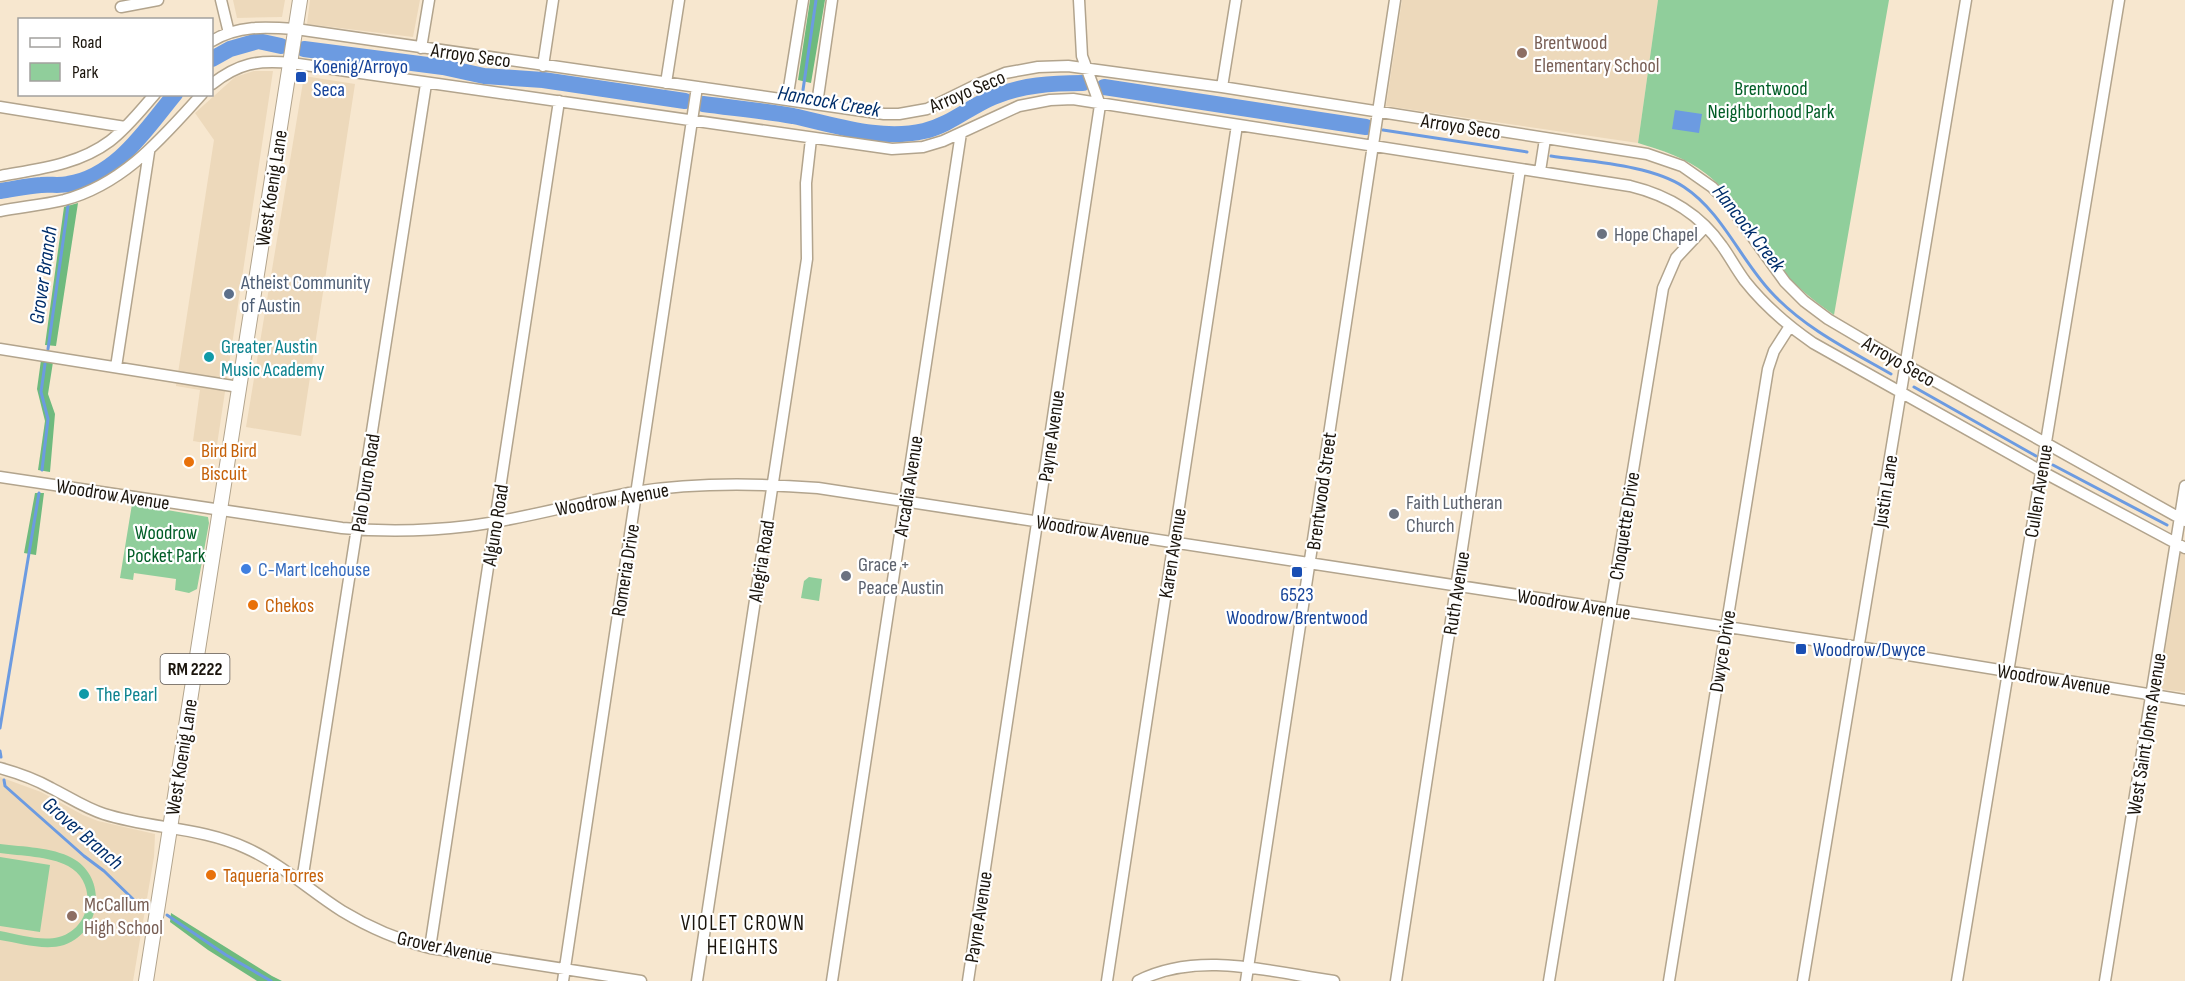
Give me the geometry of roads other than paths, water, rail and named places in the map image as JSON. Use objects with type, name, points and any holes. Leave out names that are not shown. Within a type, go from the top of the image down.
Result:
[{"type":"main road","name":"West Koenig Lane","points":[[146,981],[300,0]]},
{"type":"street","points":[[121,7],[158,0]]},
{"type":"street","points":[[221,0],[229,33]]},
{"type":"street","points":[[421,48],[429,0]]},
{"type":"street","points":[[543,66],[553,0]]},
{"type":"street","points":[[666,83],[679,0]]},
{"type":"street","points":[[787,100],[803,0]]},
{"type":"street","points":[[817,104],[832,0]]},
{"type":"street","name":"Payne Avenue","points":[[968,981],[1039,522],[1100,105],[1082,56],[1079,0]]},
{"type":"street","points":[[1222,87],[1236,0]]},
{"type":"street","name":"Brentwood Street","points":[[1246,981],[1395,0]]},
{"type":"street","name":"Justin Lane","points":[[1803,981],[1966,0]]},
{"type":"street","name":"Cullen Avenue","points":[[1957,981],[2119,0]]},
{"type":"street","name":"Arroyo Seco","points":[[213,41],[229,33],[260,27],[296,29],[884,114],[913,113],[936,106],[1005,73],[1054,65],[1222,87],[1644,154],[1670,161],[1693,172],[1712,187],[1728,203],[1777,273],[1804,301],[1827,319],[2182,520]]},
{"type":"street","name":"Arroyo Seco","points":[[213,83],[225,74],[251,63],[266,61],[291,63],[881,149],[902,149],[933,144],[962,133],[1002,112],[1028,104],[1073,99],[1100,105],[1540,171],[1645,190],[1676,204],[1705,226],[1755,292],[1790,326],[1825,350],[2180,546]]},
{"type":"street","name":"Palo Duro Road","points":[[302,881],[426,84]]},
{"type":"street","name":"Romeria Drive","points":[[564,975],[697,87]]},
{"type":"street","points":[[0,176],[73,160],[101,147],[125,127],[153,96]]},
{"type":"street","points":[[0,211],[64,200],[116,177],[149,152],[200,96]]},
{"type":"street","name":"Alguno Road","points":[[430,948],[559,101]]},
{"type":"street","points":[[0,107],[125,127]]},
{"type":"street","name":"Karen Avenue","points":[[1107,981],[1237,125]]},
{"type":"street","name":"Arcadia Avenue","points":[[831,981],[962,133]]},
{"type":"street","name":"Alegria Road","points":[[697,981],[807,259],[806,183],[811,139]]},
{"type":"street","points":[[1540,171],[1545,139]]},
{"type":"street","points":[[116,368],[149,152]]},
{"type":"street","name":"Ruth Avenue","points":[[1396,981],[1520,169]]},
{"type":"street","name":"Choquette Drive","points":[[1549,981],[1663,288],[1676,258],[1705,226]]},
{"type":"street","name":"Dwyce Drive","points":[[1669,981],[1768,369],[1774,351],[1790,326]]},
{"type":"street","points":[[0,349],[239,387]]},
{"type":"street","name":"Woodrow Avenue","points":[[0,477],[220,511],[358,529],[430,530],[495,522],[636,492],[705,484],[773,484],[818,488],[1859,647],[2185,700]]},
{"type":"street","name":"West Saint Johns Avenue","points":[[2105,981],[2152,695],[2180,546],[2185,486]]},
{"type":"street","name":"Grover Avenue","points":[[0,768],[41,782],[81,805],[101,813],[216,837],[248,848],[302,881],[340,910],[369,927],[401,940],[564,975],[641,981]]},
{"type":"street","points":[[1138,981],[1187,965],[1215,964],[1334,981]]},
{"type":"water","points":[[1675,110],[1702,114],[1699,133],[1672,129]]},
{"type":"waterway","points":[[803,90],[816,0]]},
{"type":"waterway","name":"Hancock Creek","points":[[213,58],[230,49],[258,41],[281,46]]},
{"type":"waterway","name":"Hancock Creek","points":[[304,49],[443,67],[484,76],[543,80],[685,101]]},
{"type":"waterway","name":"Hancock Creek","points":[[703,104],[793,116],[875,133],[908,134],[933,128],[1004,93],[1049,84],[1083,83]]},
{"type":"waterway","name":"Hancock Creek","points":[[1104,87],[1366,127]]},
{"type":"waterway","name":"Hancock Creek","points":[[0,191],[36,185],[68,184],[101,171],[129,149],[173,96]]},
{"type":"waterway","name":"Hancock Creek","points":[[792,116],[794,111]]},
{"type":"waterway","name":"Hancock Creek","points":[[1383,130],[1527,152]]},
{"type":"waterway","name":"Hancock Creek","points":[[1551,156],[1638,169],[1684,187],[1709,209],[1760,279],[1784,305],[1812,327],[1891,374]]},
{"type":"waterway","name":"Grover Branch","points":[[67,185],[67,190]]},
{"type":"waterway","name":"Grover Branch","points":[[48,349],[68,206]]},
{"type":"waterway","name":"Grover Branch","points":[[42,470],[48,419],[41,392],[45,364]]},
{"type":"waterway","name":"Hancock Creek","points":[[1914,387],[2036,456]]},
{"type":"waterway","name":"Hancock Creek","points":[[2053,465],[2167,525]]},
{"type":"waterway","name":"Grover Branch","points":[[0,728],[39,493]]},
{"type":"waterway","name":"Grover Branch","points":[[0,751],[1,757]]},
{"type":"waterway","name":"Grover Branch","points":[[4,780],[5,786],[104,871],[135,901],[145,907]]},
{"type":"waterway","name":"Grover Branch","points":[[167,915],[226,955],[271,981]]},
{"type":"place","name":"Brentwood Elementary School","points":[[1522,53]]},
{"type":"place","name":"Koenig/Arroyo Seca","points":[[301,77]]},
{"type":"place","name":"Hope Chapel","points":[[1602,234]]},
{"type":"place","name":"Atheist Community of Austin","points":[[229,294]]},
{"type":"place","name":"Greater Austin Music Academy","points":[[209,357]]},
{"type":"place","name":"Bird Bird Biscuit","points":[[189,462]]},
{"type":"place","name":"Faith Lutheran Church","points":[[1394,514]]},
{"type":"place","name":"C-Mart Icehouse","points":[[246,569]]},
{"type":"place","name":"6523 Woodrow/Brentwood","points":[[1297,572]]},
{"type":"place","name":"Grace + Peace Austin","points":[[846,576]]},
{"type":"place","name":"Chekos","points":[[253,605]]},
{"type":"place","name":"Woodrow/Dwyce","points":[[1801,649]]},
{"type":"place","name":"The Pearl","points":[[84,694]]},
{"type":"place","name":"Taqueria Torres","points":[[211,875]]},
{"type":"place","name":"McCallum High School","points":[[72,916]]},
{"type":"district","name":"VIOLET CROWN HEIGHTS","points":[[743,935]]},
{"type":"park label","name":"Brentwood Neighborhood Park","points":[[1771,100]]},
{"type":"park label","name":"Woodrow Pocket Park","points":[[166,544]]}]
